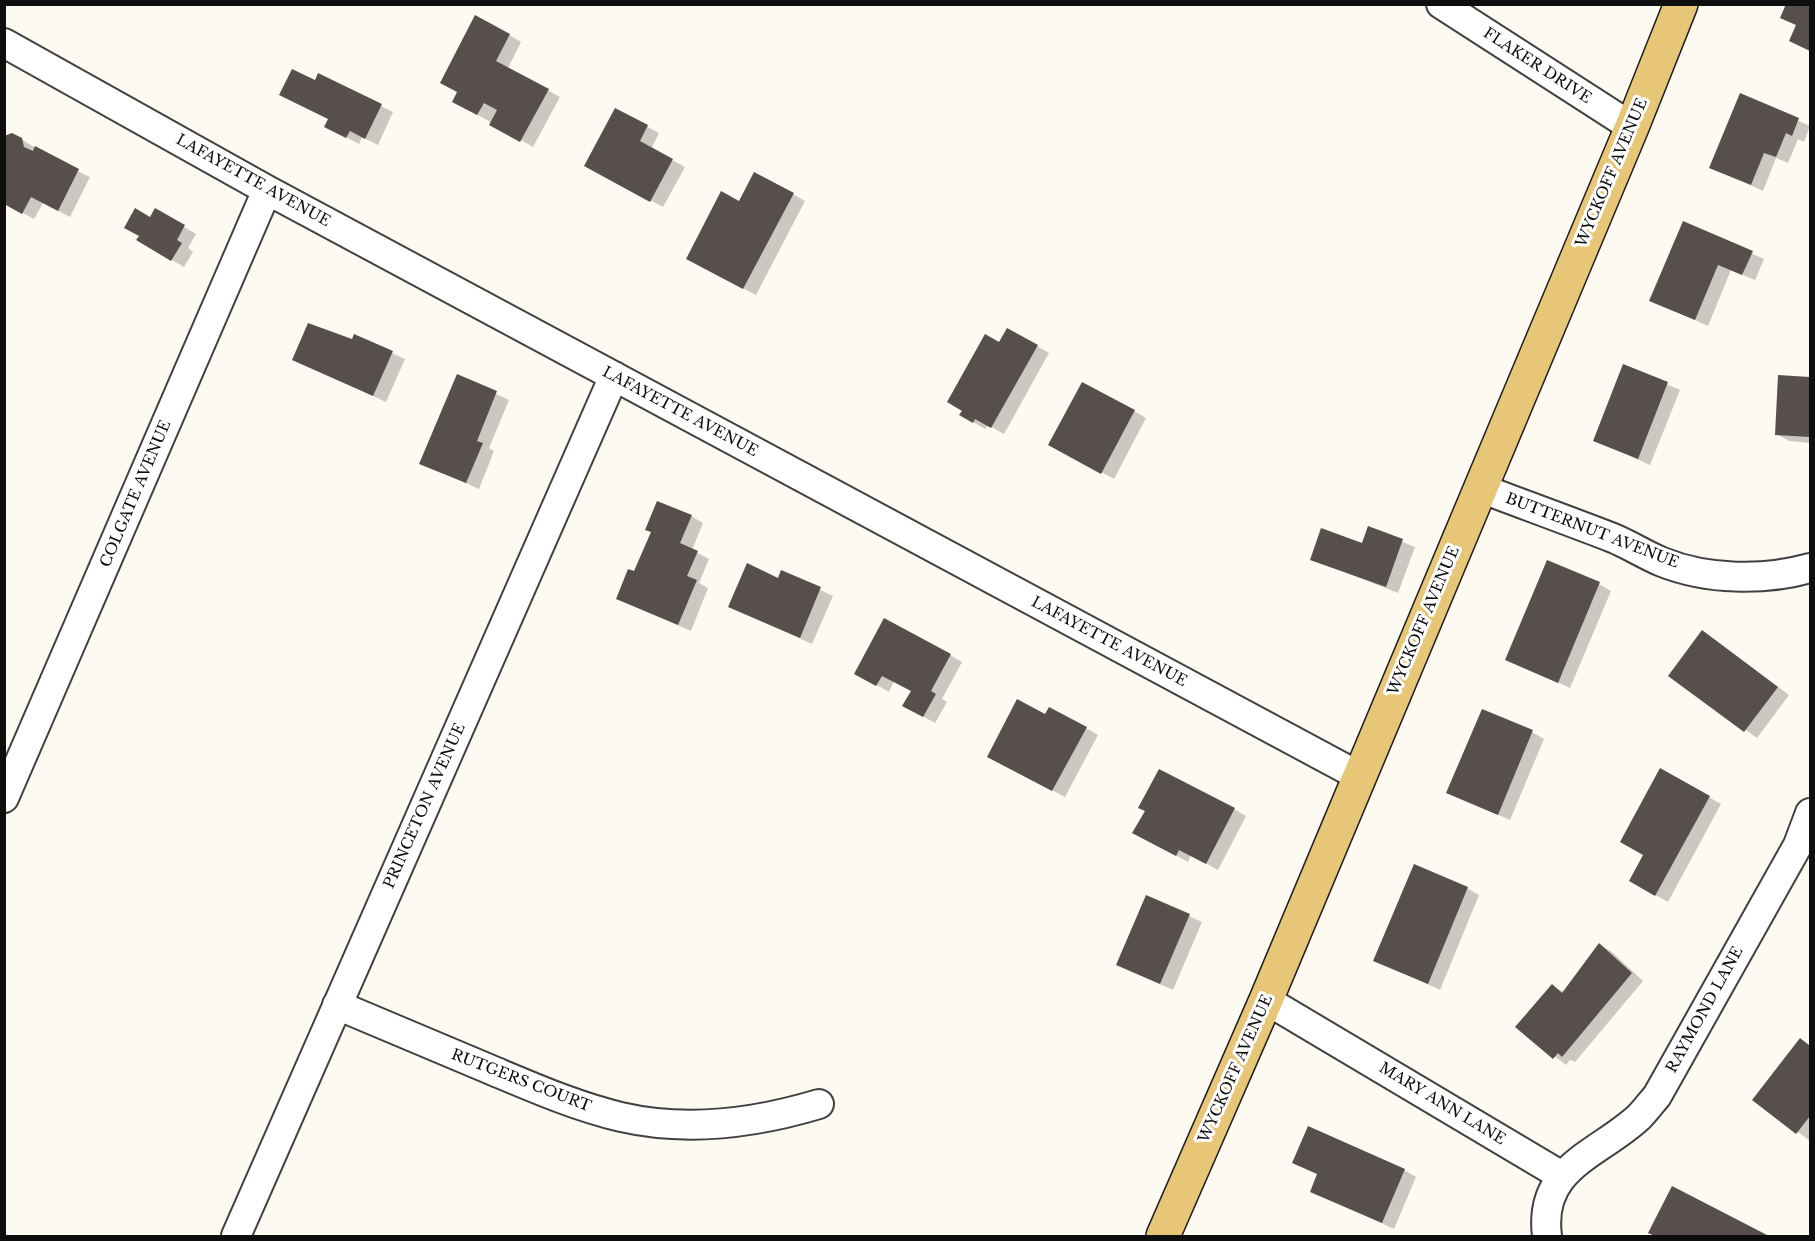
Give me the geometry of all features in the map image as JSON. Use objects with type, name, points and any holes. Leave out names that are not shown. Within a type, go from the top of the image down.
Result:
[{"type":"main road","name":"WYCKOFF AVENUE","points":[[1163,1236],[1266,1000],[1632,127],[1681,4]]},
{"type":"street","name":"FLAKER DRIVE","points":[[1441,4],[1632,127]]},
{"type":"street","name":"LAFAYETTE AVENUE","points":[[4,43],[267,190],[1359,776]]},
{"type":"street","name":"COLGATE AVENUE","points":[[4,798],[267,190]]},
{"type":"street","name":"PRINCETON AVENUE","points":[[236,1236],[614,376]]},
{"type":"street","name":"BUTTERNUT AVENUE","points":[[1480,488],[1616,540],[1664,562],[1706,573],[1750,577],[1793,573],[1810,568]]},
{"type":"street","name":"RAYMOND LANE","points":[[1562,1176],[1579,1159],[1638,1118],[1657,1096],[1798,845],[1810,813]]},
{"type":"street","name":"MARY ANN LANE","points":[[1266,1000],[1562,1176]]},
{"type":"street","name":"RUTGERS COURT","points":[[338,1005],[571,1103],[623,1117],[677,1124],[731,1123],[790,1113],[819,1104]]},
{"type":"street","points":[[1547,1236],[1545,1221],[1550,1197],[1562,1176]]},
{"type":"building","points":[[1786,4],[1810,4],[1810,51],[1789,41],[1796,25],[1780,18]]},
{"type":"building","points":[[475,15],[510,34],[496,61],[549,89],[520,142],[489,125],[497,110],[484,103],[477,115],[452,102],[457,92],[440,83]]},
{"type":"building","points":[[292,69],[315,80],[318,73],[382,104],[365,139],[350,131],[346,138],[324,127],[328,119],[279,95]]},
{"type":"building","points":[[1740,93],[1799,118],[1792,136],[1786,133],[1776,157],[1764,153],[1751,185],[1709,168]]},
{"type":"building","points":[[615,108],[648,125],[640,141],[673,159],[650,202],[584,166]]},
{"type":"building","points":[[12,133],[22,138],[24,147],[33,151],[35,146],[79,169],[58,211],[31,197],[22,214],[4,204],[4,136]]},
{"type":"building","points":[[754,172],[794,193],[743,289],[686,259],[721,191],[739,201]]},
{"type":"building","points":[[135,208],[150,217],[155,208],[185,225],[177,240],[182,243],[171,261],[136,240],[139,236],[124,228]]},
{"type":"building","points":[[1683,221],[1753,251],[1742,275],[1718,265],[1695,320],[1649,301]]},
{"type":"building","points":[[308,323],[352,339],[354,334],[393,351],[373,396],[292,360]]},
{"type":"building","points":[[1007,328],[1038,345],[991,428],[975,419],[973,423],[959,415],[962,411],[947,402],[985,334],[999,342]]},
{"type":"building","points":[[1623,364],[1668,382],[1638,459],[1593,441]]},
{"type":"building","points":[[457,374],[497,391],[477,441],[483,443],[466,483],[419,464]]},
{"type":"building","points":[[1778,375],[1810,377],[1810,437],[1775,435]]},
{"type":"building","points":[[1082,382],[1135,410],[1101,474],[1048,445]]},
{"type":"building","points":[[657,501],[692,515],[680,543],[698,551],[687,576],[697,580],[678,625],[616,599],[628,569],[634,571],[651,532],[645,530]]},
{"type":"building","points":[[1368,526],[1403,539],[1386,587],[1310,560],[1321,528],[1362,543]]},
{"type":"building","points":[[1547,560],[1600,582],[1558,683],[1505,660]]},
{"type":"building","points":[[747,563],[778,578],[781,570],[821,587],[800,638],[728,607]]},
{"type":"building","points":[[884,618],[951,654],[931,691],[936,694],[923,717],[902,706],[911,691],[882,676],[876,686],[854,674]]},
{"type":"building","points":[[1702,630],[1778,687],[1744,732],[1668,676]]},
{"type":"building","points":[[1017,699],[1045,714],[1049,707],[1087,727],[1052,791],[987,757]]},
{"type":"building","points":[[1482,709],[1533,730],[1498,815],[1446,793]]},
{"type":"building","points":[[1660,768],[1710,796],[1655,896],[1629,881],[1643,855],[1620,842]]},
{"type":"building","points":[[1159,769],[1235,808],[1206,864],[1179,850],[1176,856],[1132,833],[1145,811],[1138,808]]},
{"type":"building","points":[[1414,864],[1468,887],[1428,984],[1373,961]]},
{"type":"building","points":[[1146,895],[1190,914],[1160,984],[1116,965]]},
{"type":"building","points":[[1599,943],[1632,973],[1562,1057],[1558,1053],[1553,1059],[1515,1027],[1552,984],[1562,993]]},
{"type":"building","points":[[1800,1038],[1810,1046],[1810,1116],[1796,1134],[1752,1100]]},
{"type":"building","points":[[1308,1126],[1405,1169],[1382,1223],[1310,1192],[1317,1174],[1292,1163]]},
{"type":"building","points":[[1672,1186],[1769,1236],[1655,1236],[1648,1233]]}]
